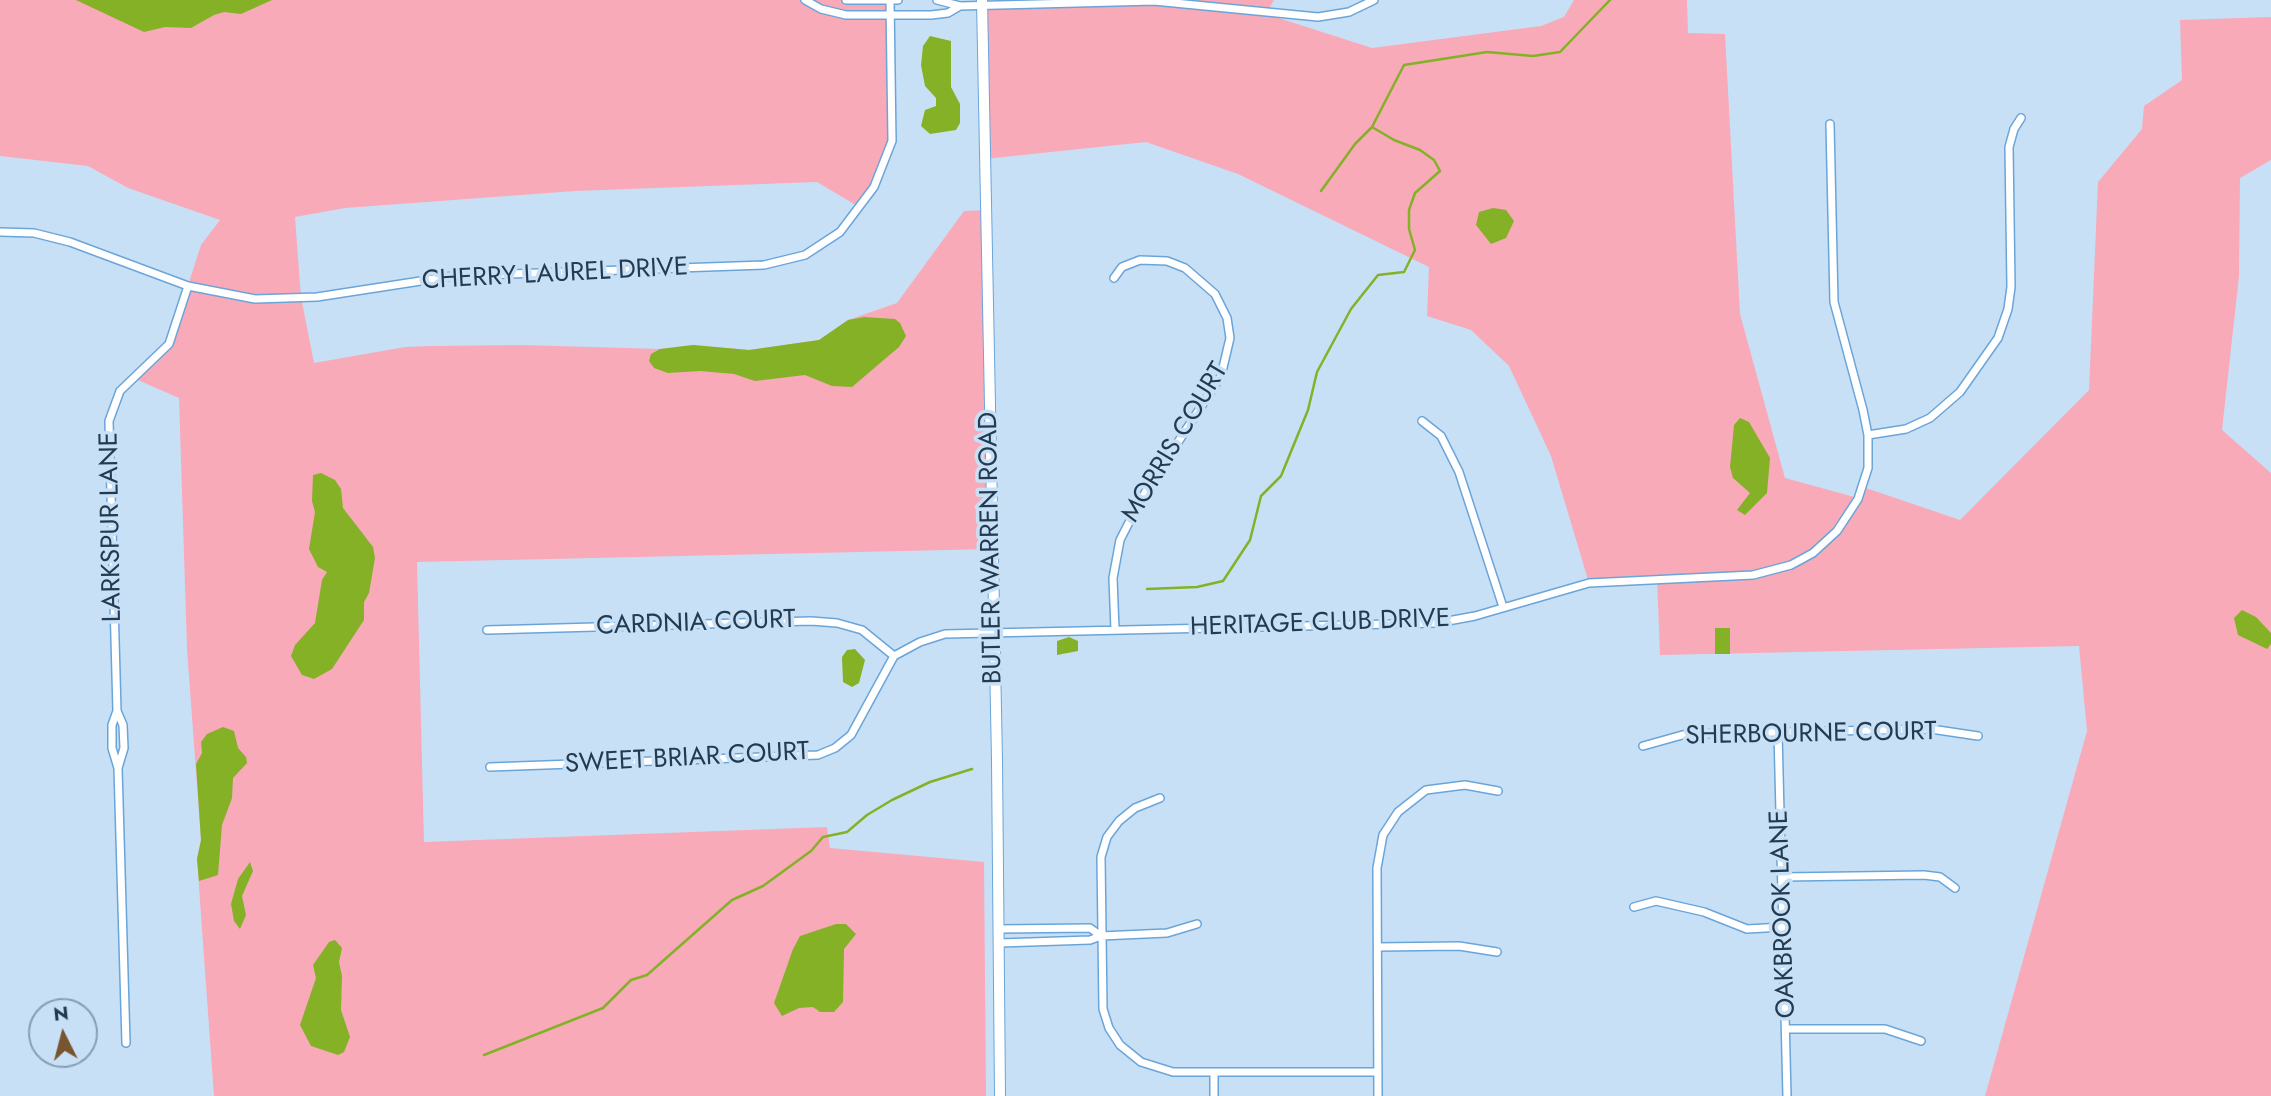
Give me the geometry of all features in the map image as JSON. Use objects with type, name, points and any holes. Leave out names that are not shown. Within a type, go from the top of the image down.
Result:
[{"type":"main road","name":"BUTLER WARREN ROAD","points":[[982,3],[1000,929],[1000,1096]]},
{"type":"street","points":[[805,0],[821,9],[846,15],[931,15],[948,13],[960,6]]},
{"type":"street","points":[[846,0],[898,0]]},
{"type":"street","name":"CHERRY LAUREL DRIVE","points":[[0,232],[34,233],[70,242],[188,286],[255,299],[317,297],[453,276],[764,265],[805,255],[840,232],[874,187],[892,141],[890,0]]},
{"type":"street","points":[[937,0],[960,6],[982,3],[1154,1],[1318,17],[1349,12],[1374,0]]},
{"type":"street","points":[[1868,435],[1906,429],[1930,418],[1959,392],[1998,338],[2008,309],[2011,287],[2009,147],[2014,129],[2021,118]]},
{"type":"street","name":"HERITAGE CLUB DRIVE","points":[[994,631],[1411,625],[1456,620],[1589,583],[1744,576],[1791,565],[1828,540],[1849,516],[1868,468],[1868,435],[1834,302],[1830,124]]},
{"type":"street","name":"MORRIS COURT","points":[[1115,278],[1122,267],[1140,260],[1167,261],[1185,268],[1215,294],[1227,318],[1230,338],[1221,376],[1141,499],[1120,540],[1112,578],[1115,630]]},
{"type":"street","name":"LARKSPUR LANE","points":[[126,1043],[118,768],[124,748],[123,725],[117,711],[109,421],[120,391],[169,344],[188,286]]},
{"type":"street","points":[[1422,421],[1437,431],[1459,472],[1503,607]]},
{"type":"street","name":"CARDNIA COURT","points":[[487,630],[811,621],[837,623],[862,630],[894,656]]},
{"type":"street","points":[[894,656],[945,634],[994,631]]},
{"type":"street","name":"SWEET BRIAR COURT","points":[[490,767],[818,755],[835,748],[851,735],[894,656]]},
{"type":"street","name":"SHERBOURNE COURT","points":[[1643,746],[1686,734],[1931,729],[1978,736]]},
{"type":"street","name":"OAKBROOK LANE","points":[[1778,732],[1788,1029],[1787,1096]]},
{"type":"street","points":[[1378,1096],[1379,848],[1398,811],[1414,797],[1432,788],[1465,785],[1498,791]]},
{"type":"street","points":[[1160,799],[1124,816],[1107,837],[1100,870],[1103,1009],[1109,1028],[1120,1045],[1153,1068],[1173,1072],[1378,1072]]},
{"type":"street","points":[[1783,877],[1924,875],[1940,877],[1955,888]]},
{"type":"street","points":[[1634,906],[1656,901],[1704,912],[1747,929],[1783,927]]},
{"type":"street","points":[[1000,943],[1090,940],[1101,936],[1167,933],[1197,924]]},
{"type":"street","points":[[1000,929],[1090,928],[1101,936]]},
{"type":"street","points":[[1378,947],[1459,946],[1497,953]]},
{"type":"street","points":[[1788,1029],[1885,1029],[1921,1041]]},
{"type":"street","points":[[1214,1073],[1214,1096]]},
{"type":"shaded area","points":[[0,0],[889,0],[892,141],[880,175],[859,207],[817,182],[575,191],[345,208],[295,217],[301,297],[314,363],[405,347],[431,346],[522,345],[660,349],[693,345],[749,350],[819,340],[848,320],[897,303],[964,211],[987,210],[992,549],[417,562],[424,842],[827,827],[830,848],[984,862],[986,1096],[214,1096],[197,859],[201,840],[187,649],[179,398],[131,377],[169,344],[201,245],[220,220],[128,188],[88,166],[0,156]]},
{"type":"shaded area","points":[[76,0],[272,0],[241,14],[224,12],[214,15],[191,28],[165,27],[144,32]]},
{"type":"shaded area","points":[[1115,0],[1274,0],[1266,14],[1372,48],[1541,26],[1564,17],[1574,0],[1687,0],[1688,33],[1725,34],[1740,314],[1785,478],[1858,498],[1863,487],[1960,520],[2089,390],[2098,182],[2142,129],[2144,106],[2182,80],[2180,20],[2271,17],[2271,160],[2240,178],[2239,276],[2222,430],[2271,473],[2271,1096],[1985,1096],[2087,731],[2079,646],[1660,655],[1657,578],[1589,583],[1551,456],[1509,366],[1471,330],[1427,316],[1429,267],[1238,174],[1146,142],[985,159],[982,6]]},
{"type":"shaded area","points":[[930,36],[951,41],[951,87],[960,104],[960,123],[956,130],[930,134],[921,126],[925,110],[936,106],[936,98],[925,86],[921,65],[923,46]]},
{"type":"shaded area","points":[[1493,208],[1506,210],[1514,221],[1506,238],[1491,244],[1476,225],[1479,212]]},
{"type":"shaded area","points":[[864,317],[895,319],[906,336],[899,347],[852,387],[832,386],[805,375],[755,381],[734,374],[700,371],[668,373],[654,368],[649,361],[651,354],[660,349],[693,345],[749,350],[819,340],[848,320]]},
{"type":"shaded area","points":[[1740,418],[1749,422],[1770,458],[1767,493],[1745,515],[1737,510],[1750,493],[1733,478],[1730,467],[1734,425]]},
{"type":"shaded area","points":[[321,473],[335,480],[341,489],[343,508],[373,547],[375,558],[369,593],[364,602],[364,620],[332,669],[314,679],[302,675],[291,656],[295,645],[315,623],[322,580],[327,572],[318,567],[309,549],[315,512],[312,501],[313,475]]},
{"type":"shaded area","points":[[2242,610],[2256,617],[2271,633],[2271,644],[2267,649],[2238,635],[2234,618]]},
{"type":"shaded area","points":[[1715,628],[1730,628],[1730,654],[1715,654]]},
{"type":"shaded area","points":[[1069,637],[1078,641],[1078,651],[1057,655],[1057,641]]},
{"type":"shaded area","points":[[855,649],[865,660],[859,683],[852,687],[843,682],[842,657],[847,650]]},
{"type":"shaded area","points":[[223,727],[234,731],[238,748],[246,757],[247,763],[233,778],[232,798],[222,825],[218,875],[199,881],[197,859],[201,840],[196,764],[202,753],[201,742],[207,734]]},
{"type":"shaded area","points":[[250,862],[253,871],[242,896],[246,915],[240,929],[234,921],[231,904],[238,879]]},
{"type":"shaded area","points":[[836,924],[846,924],[856,934],[844,949],[843,1002],[834,1012],[820,1012],[813,1007],[799,1008],[782,1016],[774,1003],[800,936]]},
{"type":"shaded area","points":[[335,940],[342,948],[339,962],[342,976],[341,1010],[350,1037],[344,1052],[338,1055],[311,1046],[300,1025],[316,978],[313,965],[329,942]]},
{"type":"waterway","points":[[1321,191],[1355,144],[1372,127],[1404,65],[1487,52],[1533,56],[1560,52],[1610,0]]},
{"type":"waterway","points":[[1147,589],[1197,587],[1223,581],[1250,540],[1261,496],[1281,476],[1308,410],[1317,372],[1351,309],[1378,275],[1404,272],[1415,250],[1409,229],[1409,210],[1415,193],[1440,171],[1434,160],[1420,150],[1394,140],[1372,127]]},
{"type":"waterway","points":[[484,1055],[603,1008],[631,980],[647,975],[732,900],[763,886],[811,851],[823,837],[847,832],[867,815],[930,782],[972,769]]}]
